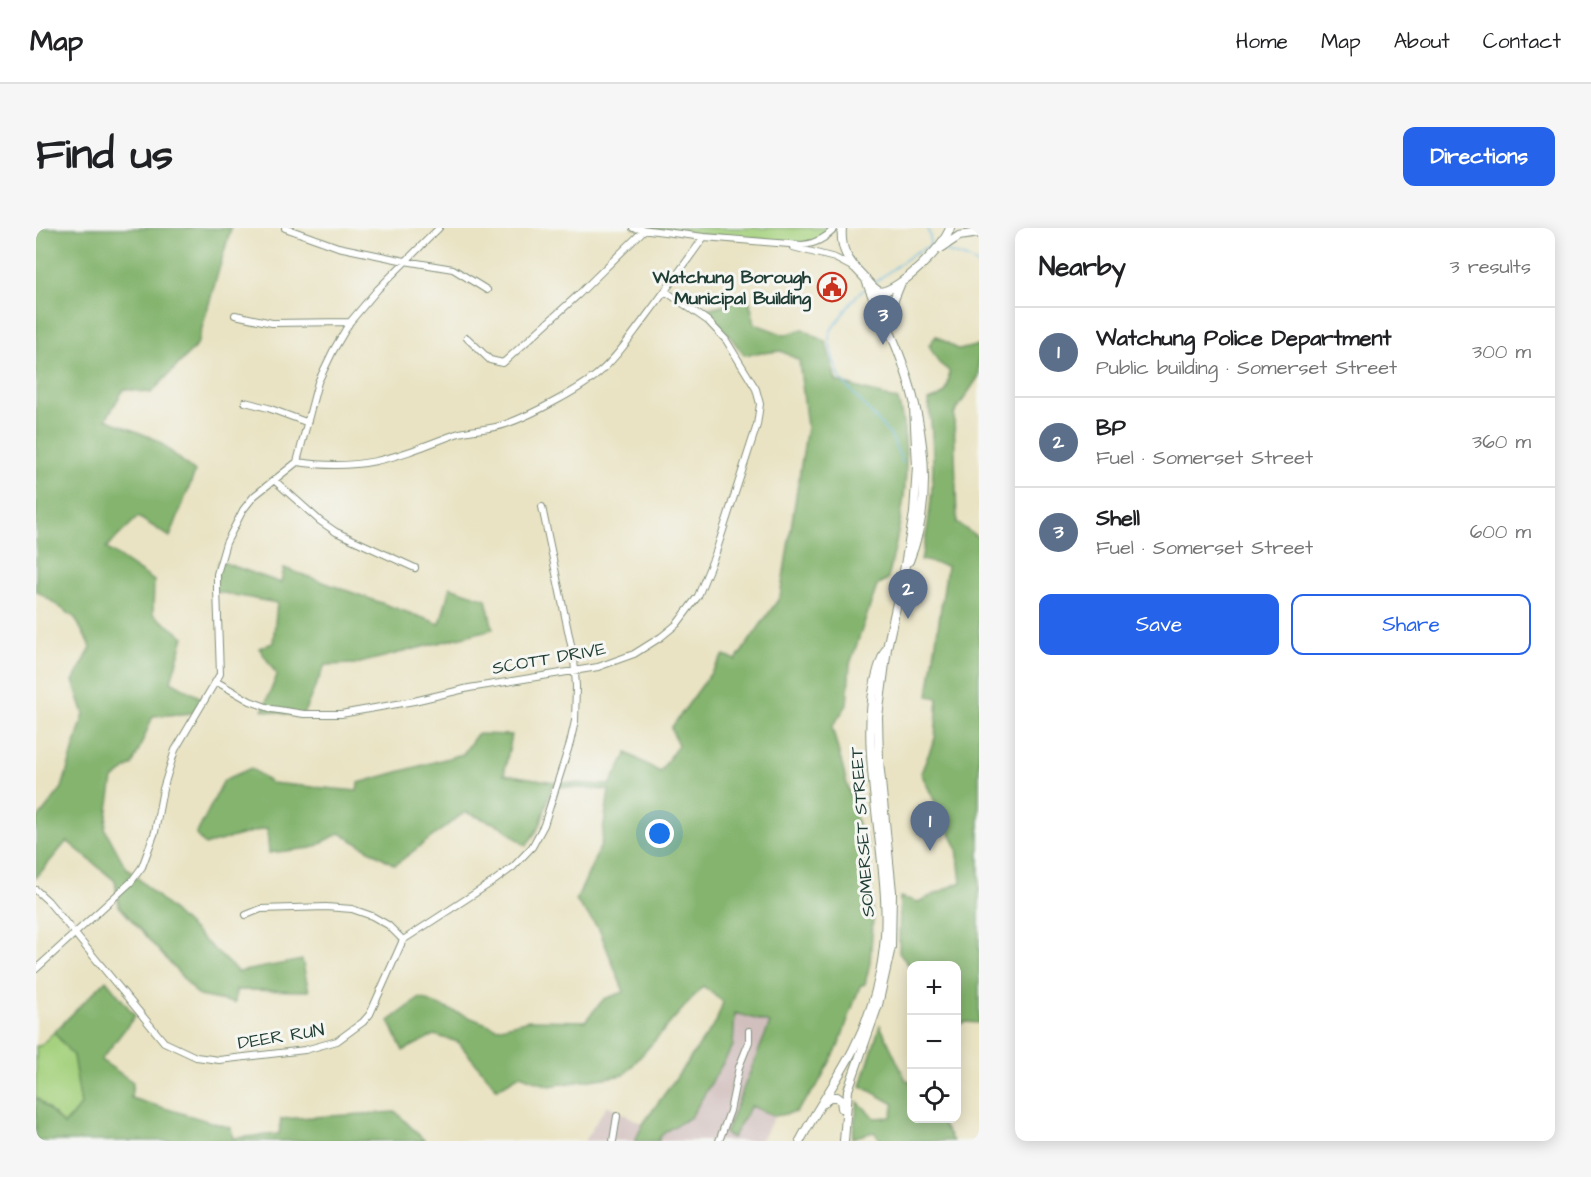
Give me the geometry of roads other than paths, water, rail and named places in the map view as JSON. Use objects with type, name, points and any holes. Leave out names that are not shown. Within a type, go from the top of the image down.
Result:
[{"type":"main road","points":[[842,228],[843,250],[855,269]]},
{"type":"main road","points":[[946,241],[950,228]]},
{"type":"main road","points":[[970,228],[979,233]]},
{"type":"main road","points":[[873,291],[887,291],[901,282],[946,241],[979,233]]},
{"type":"main road","name":"SOMERSET STREET","points":[[844,1141],[846,1099],[854,1069],[881,998],[891,941],[892,892],[878,747],[880,702],[886,648],[904,572],[917,482],[914,407],[909,385],[890,332],[882,320],[873,291],[865,278],[855,269]]},
{"type":"main road","name":"SOMERSET STREET","points":[[890,332],[892,300],[901,282]]},
{"type":"main road","name":"SOMERSET STREET","points":[[800,1141],[859,1037],[873,1001],[882,960],[885,896],[871,732],[876,676],[886,648]]},
{"type":"main road","points":[[813,1118],[829,1098],[833,1096],[839,1098],[842,1103],[844,1141]]},
{"type":"street","points":[[285,228],[338,247],[453,269],[487,290]]},
{"type":"street","points":[[36,969],[131,882],[142,867],[155,832],[163,789],[175,750],[217,682],[222,669],[217,589],[220,560],[226,543],[243,510],[254,496],[297,462],[318,382],[350,322],[405,261],[439,228]]},
{"type":"street","points":[[633,228],[643,231],[784,244],[813,243],[822,240],[835,228]]},
{"type":"street","points":[[467,338],[490,360],[504,363],[643,231]]},
{"type":"street","points":[[297,462],[334,466],[366,464],[414,451],[464,432],[497,426],[523,416],[580,386],[601,371],[622,349],[704,237]]},
{"type":"street","points":[[784,244],[835,258],[855,269]]},
{"type":"street","name":"SCOTT DRIVE","points":[[217,682],[250,701],[272,709],[318,715],[364,710],[469,688],[598,667],[634,654],[677,624],[698,596],[716,552],[757,425],[760,404],[756,389],[726,340],[708,321],[665,291]]},
{"type":"street","points":[[235,315],[272,323],[350,322]]},
{"type":"street","points":[[245,402],[268,408],[306,423]]},
{"type":"street","points":[[274,480],[320,521],[336,532],[415,568]]},
{"type":"street","points":[[246,915],[261,909],[352,909],[381,921],[404,940],[494,882],[532,847],[544,825],[564,762],[574,721],[576,671],[542,507]]},
{"type":"street","name":"DEER RUN","points":[[36,890],[164,1042],[196,1057],[219,1060],[319,1048],[346,1036],[363,1022],[374,1006],[404,940]]},
{"type":"street","points":[[718,1141],[730,1111],[739,1067],[750,1032]]},
{"type":"street","points":[[613,1141],[617,1116]]},
{"type":"waterway","points":[[874,283],[914,253],[930,246],[927,228]]},
{"type":"waterway","points":[[944,251],[967,258],[979,266]]},
{"type":"waterway","points":[[865,289],[857,295],[831,330],[829,338],[833,359],[840,378],[891,436],[903,463]]},
{"type":"place","name":"Watchung Borough Municipal Building","points":[[832,287]]},
{"type":"place","name":"Shell","points":[[883,345]]},
{"type":"place","name":"BP","points":[[908,619]]},
{"type":"place","name":"Watchung Police Department","points":[[930,851]]}]
